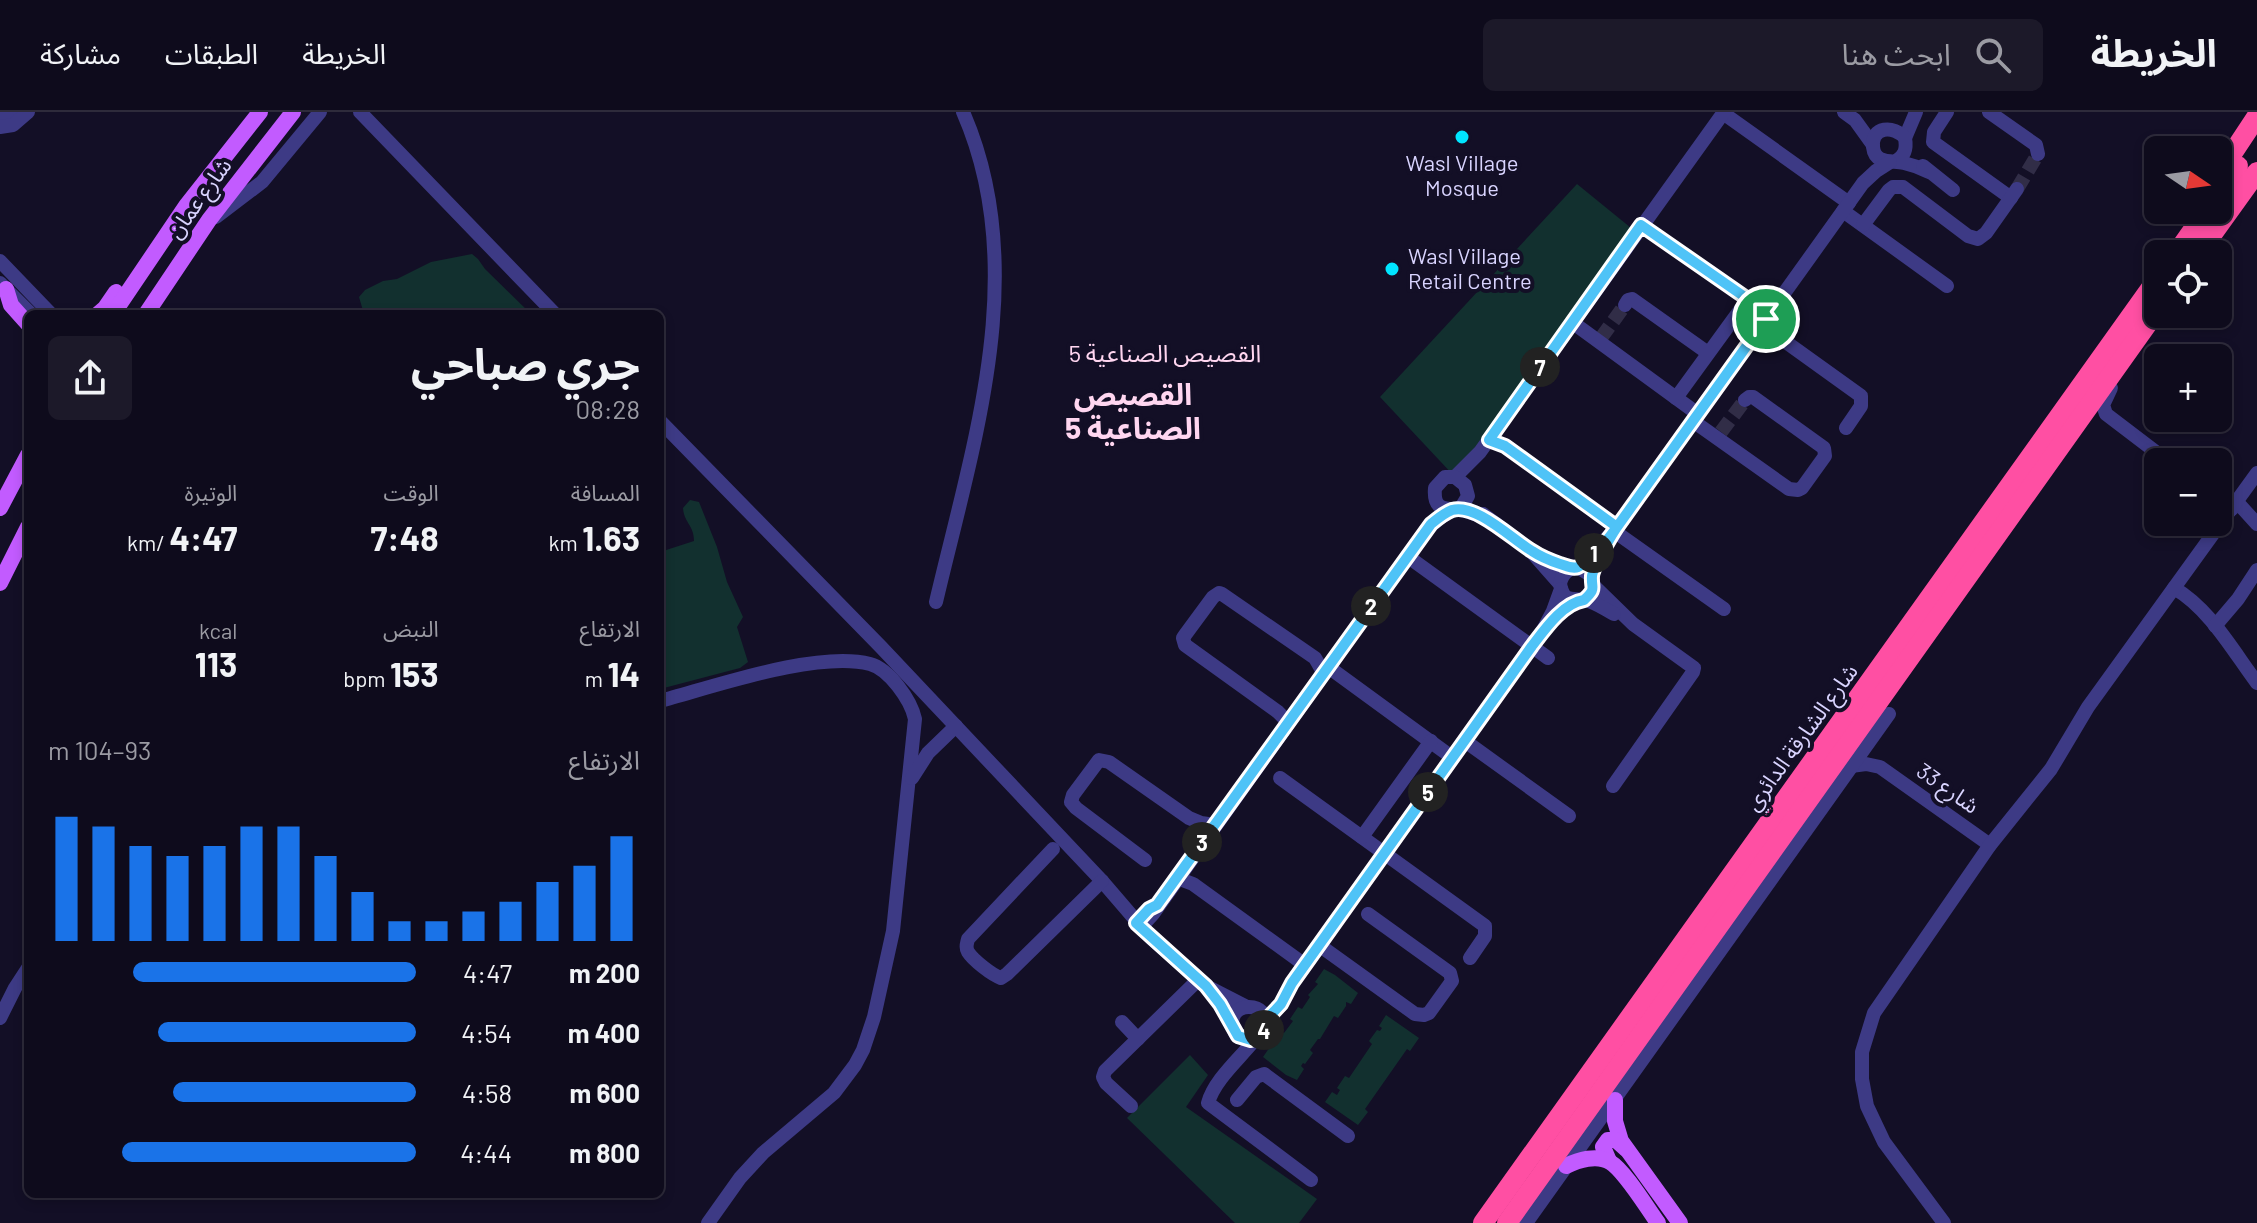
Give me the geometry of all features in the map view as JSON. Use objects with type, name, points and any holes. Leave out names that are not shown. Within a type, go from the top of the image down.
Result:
[{"type":"highway","points":[[2232,154],[2257,116]]},
{"type":"highway","points":[[2232,175],[2257,140]]},
{"type":"highway","points":[[2208,240],[2257,172]]},
{"type":"highway","points":[[2184,240],[2196,224]]},
{"type":"highway","name":"شارع الشارقة الدائري","points":[[1483,1223],[2144,297]]},
{"type":"highway","name":"شارع الشارقة الدائري","points":[[1507,1223],[2145,328]]},
{"type":"highway","points":[[1889,714],[1892,681]]},
{"type":"main road","name":"شارع عمان","points":[[116,310],[219,161],[260,112]]},
{"type":"main road","name":"شارع عمان","points":[[149,310],[209,220],[293,112]]},
{"type":"main road","points":[[101,310],[137,260],[154,252]]},
{"type":"main road","points":[[3,286],[11,305],[24,320]]},
{"type":"main road","points":[[0,508],[24,463]]},
{"type":"main road","points":[[0,583],[24,535]]},
{"type":"main road","points":[[1615,1100],[1617,1131],[1627,1150],[1680,1223]]},
{"type":"main road","points":[[1627,1150],[1616,1140],[1608,1140],[1603,1152],[1658,1223]]},
{"type":"main road","points":[[1566,1166],[1592,1159],[1609,1161]]},
{"type":"street","points":[[0,116],[18,112]]},
{"type":"street","points":[[0,127],[13,125],[28,112]]},
{"type":"street","points":[[209,220],[262,182],[320,112]]},
{"type":"street","points":[[359,112],[551,310]]},
{"type":"street","points":[[936,602],[976,427],[994,313],[991,207],[977,148],[963,112]]},
{"type":"street","points":[[1139,925],[1177,878],[1426,530],[1465,502],[1463,484],[1484,446],[1723,112],[1846,207],[1863,225],[1947,286]]},
{"type":"street","points":[[1863,183],[1877,135],[1913,112]]},
{"type":"street","points":[[1311,1180],[1209,1106],[1208,1100],[1263,1031],[1265,1021],[1281,1004],[1292,983],[1542,632],[1553,611],[1564,574],[1576,567],[1616,529],[1863,183],[1904,154],[1913,112]]},
{"type":"street","points":[[1863,225],[1889,190],[1898,186],[1907,189],[1973,238],[1983,237],[2014,193],[1933,142],[1934,132],[1947,112]]},
{"type":"street","points":[[1989,112],[2036,145],[2038,154]]},
{"type":"street","points":[[1849,116],[1897,130],[1929,172],[1953,190]]},
{"type":"street","points":[[1849,116],[1880,159],[1929,172]]},
{"type":"street","points":[[1641,225],[1748,299],[1764,322],[1861,396],[1861,406],[1846,428]]},
{"type":"street","points":[[0,261],[47,310]]},
{"type":"street","points":[[3,286],[27,310]]},
{"type":"street","points":[[1625,305],[1632,299],[1708,353]]},
{"type":"street","points":[[1676,398],[1748,299]]},
{"type":"street","points":[[1572,322],[1676,398],[1695,417],[1789,489],[1798,490],[1806,485],[1826,452],[1821,445],[1753,397],[1745,400]]},
{"type":"street","points":[[2113,373],[2103,405],[2106,414],[2151,448]]},
{"type":"street","points":[[664,425],[956,726],[1102,881],[1139,925],[1202,983],[1242,1038],[1255,1039]]},
{"type":"street","points":[[1484,446],[1505,446],[1724,609]]},
{"type":"street","points":[[1944,1223],[1884,1142],[1871,1118],[1863,1092],[1862,1052],[1868,1025],[1880,1001],[1990,845],[2051,769],[2088,707],[2257,473]]},
{"type":"street","points":[[1426,530],[1435,488],[1441,480],[1463,484],[1487,519],[1530,550],[1551,561],[1576,567],[1633,624]]},
{"type":"street","points":[[1435,498],[1443,508],[1487,519]]},
{"type":"street","points":[[2234,505],[2257,524]]},
{"type":"street","points":[[1542,632],[1592,592],[1593,581],[1616,529]]},
{"type":"street","points":[[1530,550],[1566,597],[1633,624],[1694,668],[1613,786]]},
{"type":"street","points":[[1407,556],[1548,658]]},
{"type":"street","points":[[2215,626],[2247,588],[2257,570]]},
{"type":"street","points":[[2174,588],[2195,603],[2257,683]]},
{"type":"street","points":[[1288,722],[1183,642],[1185,635],[1219,593],[1453,758]]},
{"type":"street","points":[[664,700],[798,665],[845,662],[873,665],[904,694],[913,710],[915,728],[891,940],[874,1017],[863,1050],[834,1093],[763,1153],[740,1178],[708,1223]]},
{"type":"street","points":[[1526,1223],[1889,714]]},
{"type":"street","points":[[909,786],[928,753],[956,726]]},
{"type":"street","points":[[1873,736],[1873,752],[1880,767]]},
{"type":"street","points":[[1362,837],[1431,741]]},
{"type":"street","points":[[1465,741],[1569,816]]},
{"type":"street","points":[[1145,860],[1071,802],[1099,760],[1109,762],[1189,818],[1215,825]]},
{"type":"street","points":[[1851,766],[1866,764],[1880,767]]},
{"type":"street","name":"شارع 33","points":[[1880,767],[1990,845]]},
{"type":"street","points":[[1280,778],[1485,926],[1485,936],[1470,958]]},
{"type":"street","points":[[1053,849],[968,939],[968,953],[993,975],[1004,977],[1102,881]]},
{"type":"street","points":[[1177,878],[1193,884],[1305,965]]},
{"type":"street","points":[[1319,945],[1415,1014],[1429,1013],[1450,985],[1450,973],[1368,914]]},
{"type":"street","points":[[0,1018],[24,974]]},
{"type":"street","points":[[1202,983],[1261,1011],[1265,1021]]},
{"type":"street","points":[[1131,1106],[1106,1083],[1103,1077],[1105,1071],[1202,983]]},
{"type":"street","points":[[1225,1075],[1232,1054],[1236,1012],[1273,998],[1292,983]]},
{"type":"street","points":[[1122,1022],[1138,1039]]},
{"type":"street","points":[[1237,1100],[1256,1077],[1264,1074],[1348,1136]]},
{"type":"green space","points":[[1577,184],[1636,232],[1455,477],[1380,397]]},
{"type":"green space","points":[[472,254],[527,310],[363,310],[359,297],[365,290],[431,262]]},
{"type":"green space","points":[[690,500],[699,502],[727,582],[743,617],[737,627],[748,662],[740,668],[664,688],[664,551],[694,541],[683,508]]},
{"type":"green space","points":[[1324,969],[1358,993],[1351,1004],[1346,1002],[1338,1018],[1334,1016],[1310,1050],[1313,1053],[1301,1066],[1304,1069],[1297,1080],[1263,1057],[1293,1021],[1290,1019],[1298,1007],[1302,1009]]},
{"type":"green space","points":[[1386,1015],[1419,1038],[1410,1051],[1407,1049],[1365,1109],[1368,1112],[1358,1125],[1325,1102],[1332,1092],[1337,1095],[1340,1090],[1337,1088],[1345,1076],[1349,1078],[1372,1044],[1369,1041],[1382,1028],[1379,1026]]},
{"type":"green space","points":[[1190,1055],[1208,1075],[1186,1107],[1317,1199],[1299,1223],[1235,1223],[1127,1118]]},
{"type":"tunnel","points":[[2017,189],[2038,154]]},
{"type":"tunnel","points":[[1601,338],[1625,305]]},
{"type":"tunnel","points":[[1721,432],[1745,400]]},
{"type":"place","name":"Wasl Village Mosque","points":[[1462,137]]},
{"type":"place","name":"Wasl Village Retail Centre","points":[[1392,269]]},
{"type":"district","name":"القصيص الصناعية 5","points":[[1165,354]]},
{"type":"district","name":"القصيص الصناعية 5","points":[[1133,412]]},
{"type":"route","points":[[1766,319],[1617,527],[1578,567],[1540,556],[1487,519],[1472,513],[1452,510],[1431,524],[1157,905],[1136,923],[1206,986],[1238,1036],[1251,1040],[1260,1036],[1265,1021],[1281,1004],[1292,983],[1542,632],[1574,601],[1584,600],[1592,592],[1592,576],[1617,527],[1505,446],[1489,440],[1641,225],[1752,302],[1766,319]]}]
